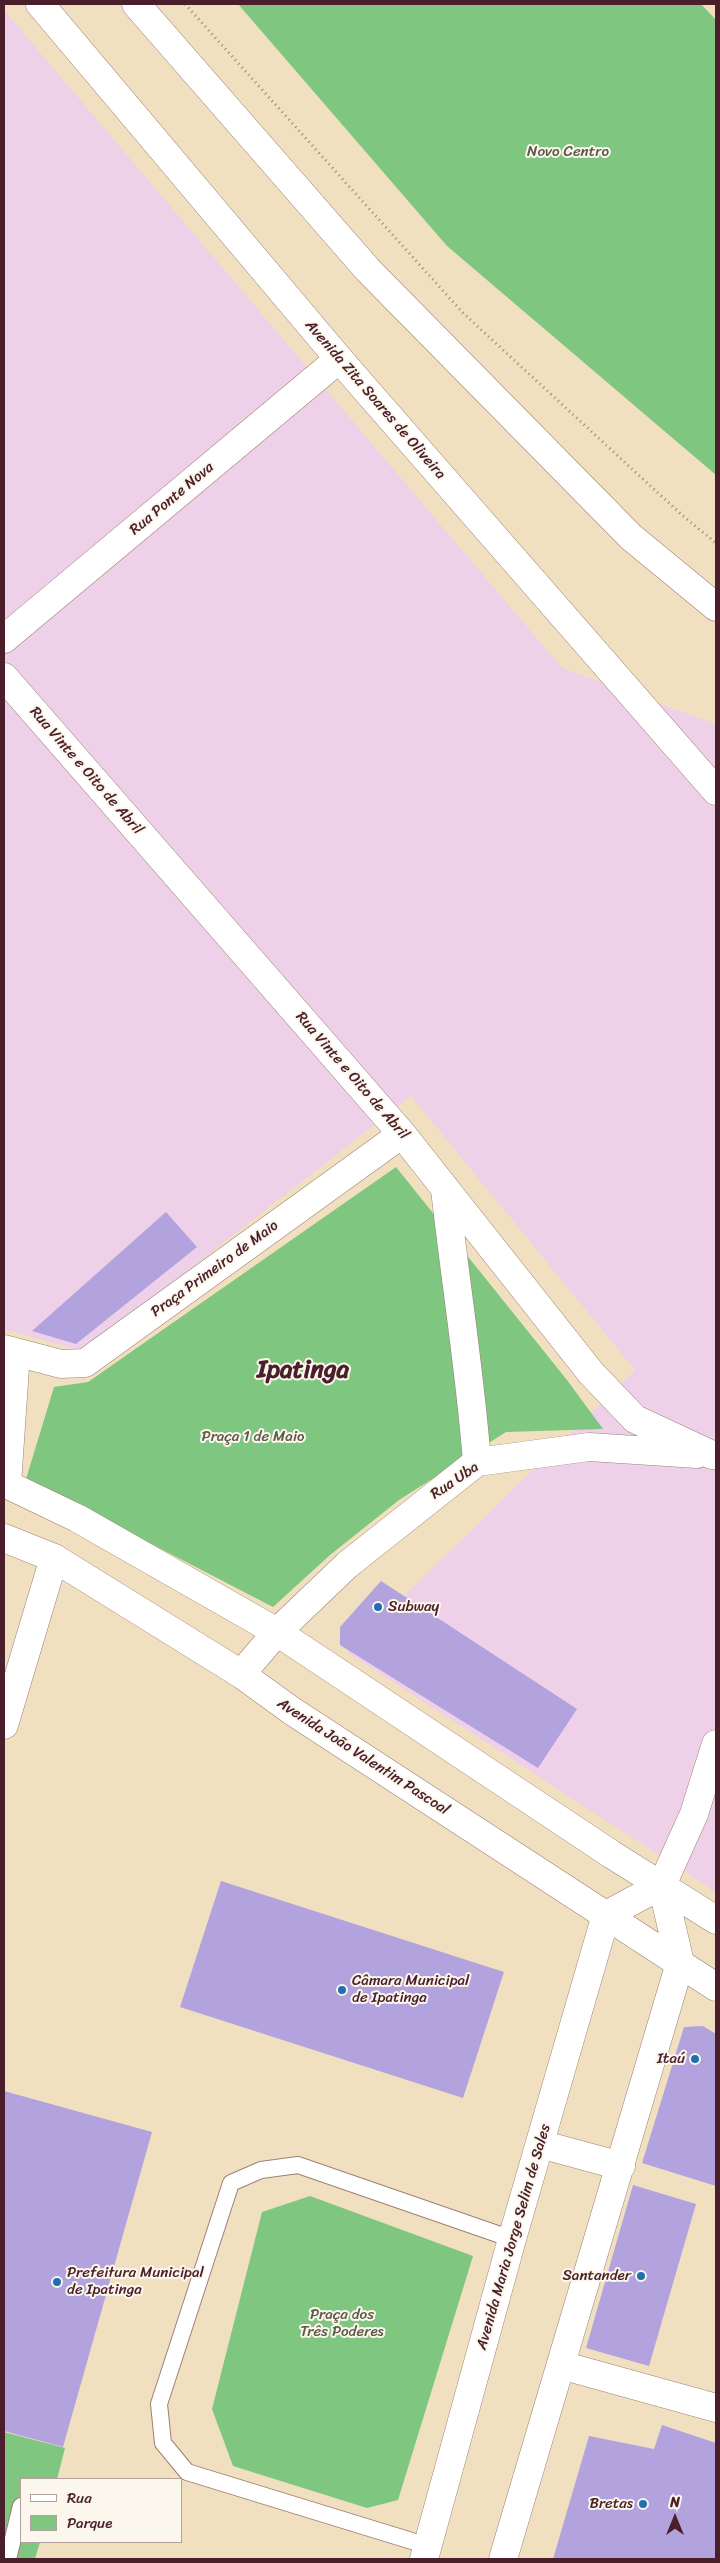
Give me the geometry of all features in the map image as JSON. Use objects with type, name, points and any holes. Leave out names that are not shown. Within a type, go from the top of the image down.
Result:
[{"type":"street","name":"Avenida Zita Soares de Oliveira","points":[[40,4],[339,360],[716,791]]},
{"type":"street","points":[[136,4],[368,270],[631,537],[716,607]]},
{"type":"street","name":"Rua Ponte Nova","points":[[4,639],[339,360]]},
{"type":"street","name":"Rua Vinte e Oito de Abril","points":[[4,677],[402,1134],[591,1374],[635,1419],[714,1455]]},
{"type":"street","name":"Praça Primeiro de Maio","points":[[10,1351],[61,1364],[85,1363],[402,1134]]},
{"type":"street","points":[[445,1189],[458,1306],[473,1409],[477,1462]]},
{"type":"street","points":[[10,1351],[6,1483],[78,1518],[277,1632],[716,1920]]},
{"type":"street","name":"Rua Uba","points":[[241,1674],[277,1632],[347,1565],[477,1462],[588,1448],[714,1455]]},
{"type":"street","name":"Avenida João Valentim Pascoal","points":[[4,1538],[54,1558],[241,1674],[292,1711],[716,1988]]},
{"type":"street","points":[[4,1725],[54,1558]]},
{"type":"street","points":[[503,2559],[680,1964],[662,1885],[694,1814],[716,1744]]},
{"type":"street","points":[[606,1915],[662,1885]]},
{"type":"street","name":"Avenida Maria Jorge Selim de Sales","points":[[426,2552],[512,2239],[606,1915]]},
{"type":"street","points":[[540,2144],[620,2166]]},
{"type":"street","points":[[561,2365],[716,2408]]},
{"type":"lane","points":[[426,2552],[187,2472],[163,2443],[159,2404],[231,2183],[261,2170],[298,2165],[512,2239]]},
{"type":"lane","points":[[8,2559],[20,2510]]},
{"type":"path","points":[[185,4],[463,313],[683,516],[716,543]]},
{"type":"shaded area","points":[[4,10],[562,668],[716,724],[716,1892],[347,1652],[635,1370],[411,1096],[84,1352],[4,1329]]},
{"type":"green space","name":"Novo Centro","points":[[238,4],[701,4],[716,20],[716,475],[447,246]]},
{"type":"green space","name":"Praça 1 de Maio","points":[[396,1167],[567,1380],[603,1429],[506,1432],[399,1500],[330,1555],[273,1607],[26,1479],[54,1387],[88,1382]]},
{"type":"green space","name":"Praça dos Três Poderes","points":[[310,2196],[473,2256],[398,2500],[367,2508],[233,2466],[212,2409],[262,2212]]},
{"type":"green space","points":[[4,2432],[65,2448],[57,2478],[20,2478],[20,2543],[40,2543],[35,2559],[4,2559]]},
{"type":"building","points":[[166,1212],[197,1247],[76,1344],[32,1331]]},
{"type":"building","points":[[381,1581],[577,1709],[538,1768],[340,1645],[340,1627]]},
{"type":"building","name":"Câmara Municipal de Ipatinga","points":[[221,1881],[504,1972],[463,2098],[180,2007]]},
{"type":"building","points":[[703,2026],[716,2034],[716,2186],[642,2163],[684,2027]]},
{"type":"building","name":"Prefeitura Municipal de Ipatinga","points":[[4,2091],[152,2132],[63,2447],[4,2431]]},
{"type":"building","name":"Santander","points":[[633,2185],[696,2204],[649,2366],[586,2348]]},
{"type":"building","name":"Bretas","points":[[662,2425],[716,2443],[716,2559],[553,2559],[589,2436],[654,2449]]},
{"type":"place","name":"Subway","points":[[378,1607]]},
{"type":"place","name":"Câmara Municipal de Ipatinga","points":[[342,1990]]},
{"type":"place","name":"Itaú","points":[[695,2059]]},
{"type":"place","name":"Santander","points":[[641,2276]]},
{"type":"place","name":"Prefeitura Municipal de Ipatinga","points":[[57,2282]]},
{"type":"place","name":"Bretas","points":[[643,2504]]},
{"type":"district","name":"Ipatinga","points":[[303,1371]]}]
